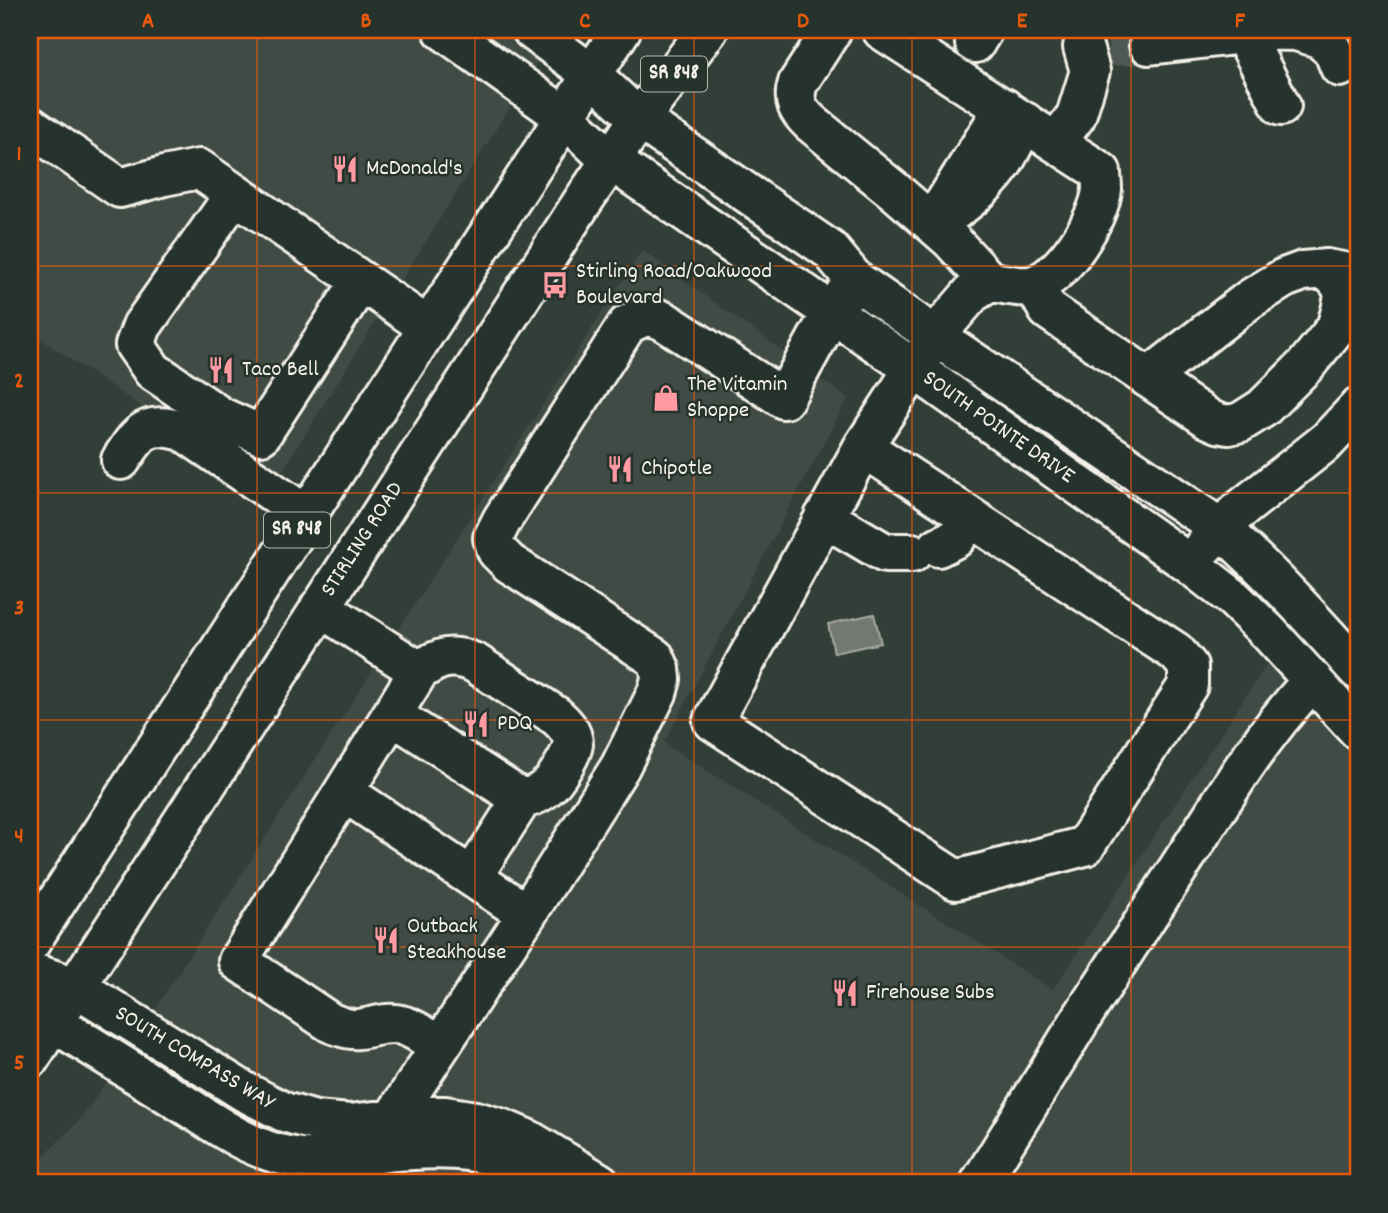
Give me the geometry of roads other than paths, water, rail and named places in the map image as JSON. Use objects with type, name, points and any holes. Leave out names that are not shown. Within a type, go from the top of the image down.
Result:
[{"type":"street","name":"SOUTH POINTE DRIVE","points":[[443,30],[565,117],[610,160],[913,368],[1233,597],[1358,730]]},
{"type":"street","name":"SOUTH POINTE DRIVE","points":[[532,30],[591,74],[639,119],[830,250],[855,280],[1220,528],[1289,595],[1358,670]]},
{"type":"street","name":"SR 848","points":[[30,943],[621,30]]},
{"type":"street","name":"STIRLING ROAD","points":[[30,1058],[610,160],[708,30]]},
{"type":"street","points":[[832,30],[798,83],[795,101],[800,112],[951,240],[990,282],[1034,285],[1050,277],[1068,259],[1084,236],[1102,191],[1101,172],[882,30]]},
{"type":"street","points":[[1149,45],[1264,30],[1296,31],[1318,38],[1333,50],[1340,67]]},
{"type":"street","points":[[1244,34],[1281,106]]},
{"type":"street","points":[[1056,142],[1076,116],[1090,71],[1083,41]]},
{"type":"street","points":[[934,225],[987,185],[1002,164],[1014,115]]},
{"type":"street","points":[[30,126],[120,188],[199,169],[428,327]]},
{"type":"street","points":[[235,194],[142,326],[135,345],[153,371],[220,417],[261,435],[362,281]]},
{"type":"street","points":[[1034,285],[1048,310],[1148,378],[1209,419],[1218,424],[1229,425],[1241,422],[1263,408],[1347,319],[1341,285],[1343,273],[1303,271],[1284,278],[1250,299],[1148,378]]},
{"type":"street","points":[[375,1152],[620,767],[657,693],[661,679],[655,658],[509,563],[497,551],[493,538],[502,520],[627,325],[640,317],[651,315],[664,321],[784,399],[832,312],[855,280]]},
{"type":"street","points":[[863,447],[1176,652],[1188,666],[1188,685],[1085,846],[956,880],[713,721],[863,447],[935,336],[972,293],[990,282]]},
{"type":"street","points":[[1188,563],[1220,528],[1327,441],[1358,408]]},
{"type":"street","points":[[121,460],[132,443],[145,431],[166,426],[183,431],[306,515]]},
{"type":"street","points":[[824,517],[885,553],[925,550],[957,538],[970,517]]},
{"type":"street","points":[[320,607],[419,671]]},
{"type":"street","points":[[440,1046],[402,1025],[389,1023],[346,1029],[331,1023],[238,961],[419,671],[446,657],[460,657],[475,663],[556,716],[566,725],[573,744],[548,787],[534,796],[522,799],[472,877]]},
{"type":"street","points":[[980,1183],[1084,1014],[1240,773],[1264,737],[1313,680]]},
{"type":"street","points":[[392,715],[522,799]]},
{"type":"street","points":[[344,792],[527,914]]},
{"type":"street","name":"SOUTH COMPASS WAY","points":[[30,972],[76,987],[245,1092],[284,1112],[315,1121],[351,1124],[375,1152]]},
{"type":"street","name":"SOUTH COMPASS WAY","points":[[30,988],[53,1022],[228,1132],[261,1149],[289,1156],[323,1158],[426,1148],[464,1149],[500,1157],[533,1170],[556,1183]]},
{"type":"street","name":"SOUTH COMPASS WAY","points":[[375,1152],[415,1116],[445,1116],[476,1121],[529,1140],[600,1183]]},
{"type":"tunnel","points":[[1108,47],[1149,45]]},
{"type":"place","name":"McDonald's","points":[[345,169]]},
{"type":"place","name":"Stirling Road/Oakwood Boulevard","points":[[555,285]]},
{"type":"place","name":"Taco Bell","points":[[221,370]]},
{"type":"place","name":"The Vitamin Shoppe","points":[[666,398]]},
{"type":"place","name":"Chipotle","points":[[620,469]]},
{"type":"place","name":"PDQ","points":[[476,724]]},
{"type":"place","name":"Outback Steakhouse","points":[[386,940]]},
{"type":"place","name":"Firehouse Subs","points":[[845,993]]}]
